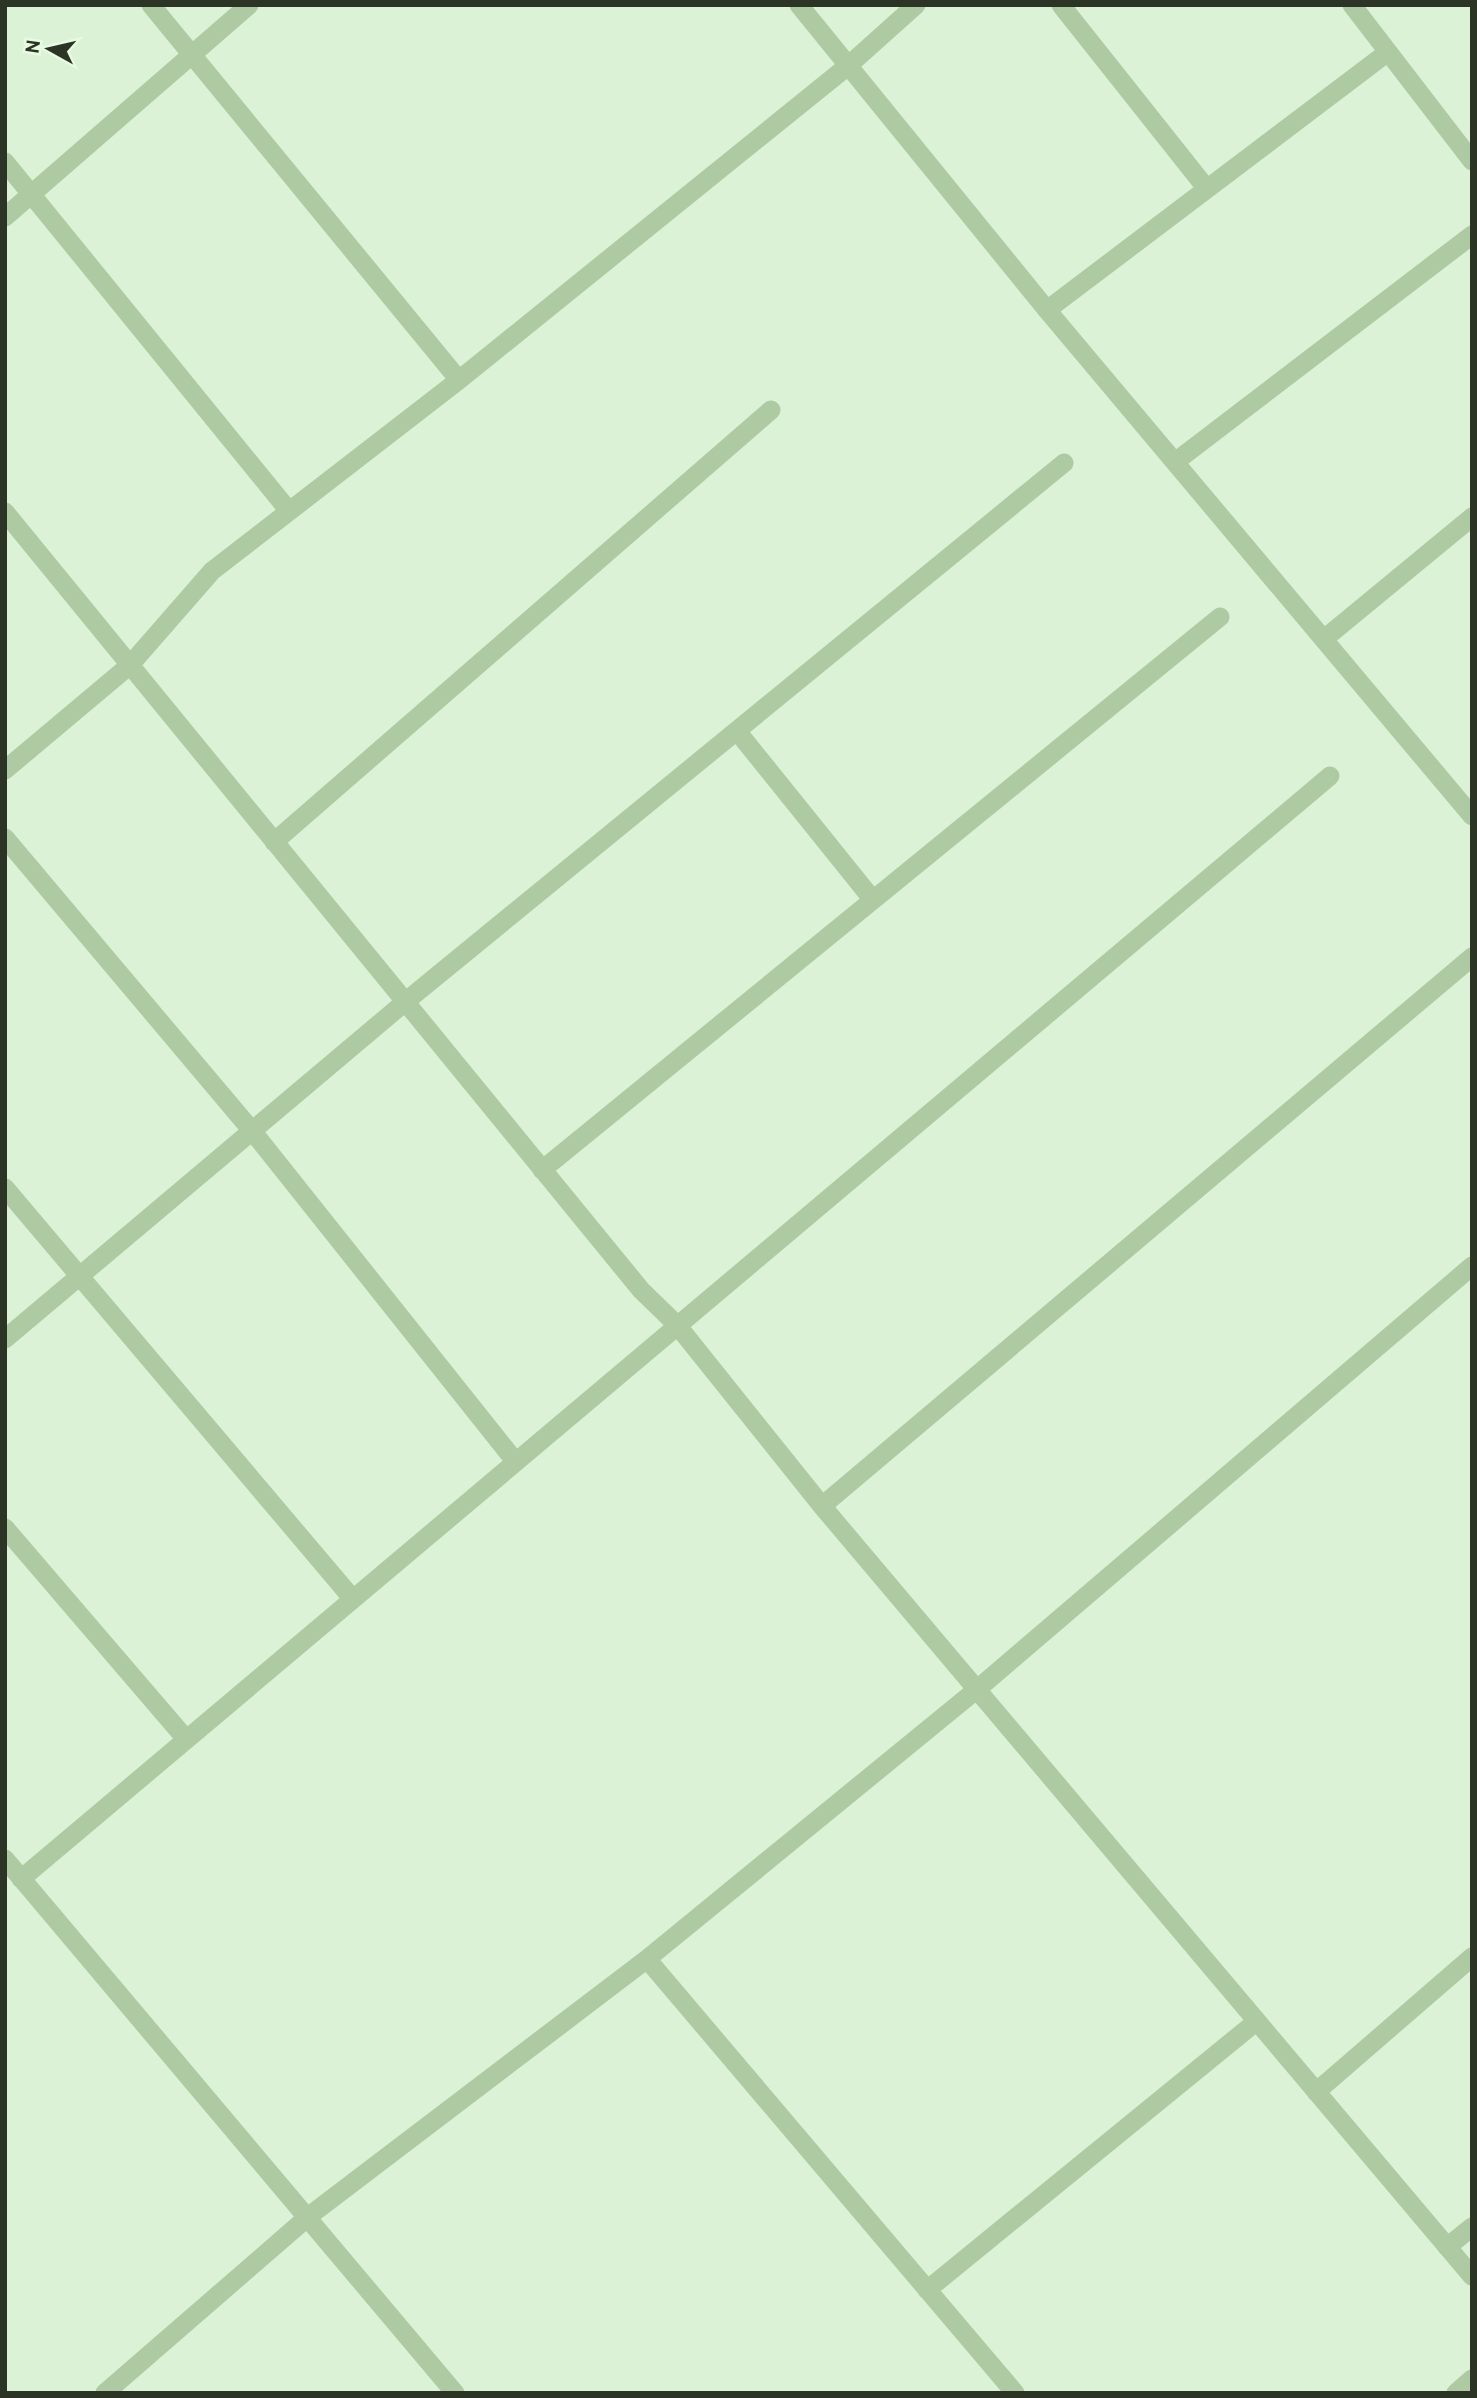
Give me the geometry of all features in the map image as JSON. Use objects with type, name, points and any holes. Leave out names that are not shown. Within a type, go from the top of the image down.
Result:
[{"type":"street","points":[[151,5],[459,380]]},
{"type":"street","points":[[5,217],[190,53],[249,5]]},
{"type":"street","points":[[799,5],[1047,310],[1472,816]]},
{"type":"street","points":[[5,770],[131,665],[212,571],[459,380],[849,65],[916,5]]},
{"type":"street","points":[[1061,5],[1207,189]]},
{"type":"street","points":[[1352,5],[1472,161]]},
{"type":"street","points":[[1047,310],[1388,52]]},
{"type":"street","points":[[5,162],[289,511]]},
{"type":"street","points":[[1175,462],[1472,235]]},
{"type":"street","points":[[274,842],[771,410]]},
{"type":"street","points":[[5,1339],[405,1002],[1064,463]]},
{"type":"street","points":[[5,512],[641,1290],[677,1325],[822,1506],[1472,2276]]},
{"type":"street","points":[[1324,639],[1472,517]]},
{"type":"street","points":[[542,1170],[1220,617]]},
{"type":"street","points":[[737,731],[873,900]]},
{"type":"street","points":[[20,1879],[1330,776]]},
{"type":"street","points":[[5,838],[253,1132],[515,1461]]},
{"type":"street","points":[[822,1506],[1472,957]]},
{"type":"street","points":[[5,1188],[352,1598]]},
{"type":"street","points":[[105,2393],[309,2216],[647,1959],[977,1689],[1472,1266]]},
{"type":"street","points":[[5,1528],[186,1739]]},
{"type":"street","points":[[5,1859],[309,2216],[455,2393]]},
{"type":"street","points":[[1316,2092],[1472,1956]]},
{"type":"street","points":[[647,1959],[1014,2393]]},
{"type":"street","points":[[927,2290],[1257,2021]]},
{"type":"street","points":[[1447,2247],[1472,2227]]},
{"type":"street","points":[[1456,2393],[1472,2379]]}]
